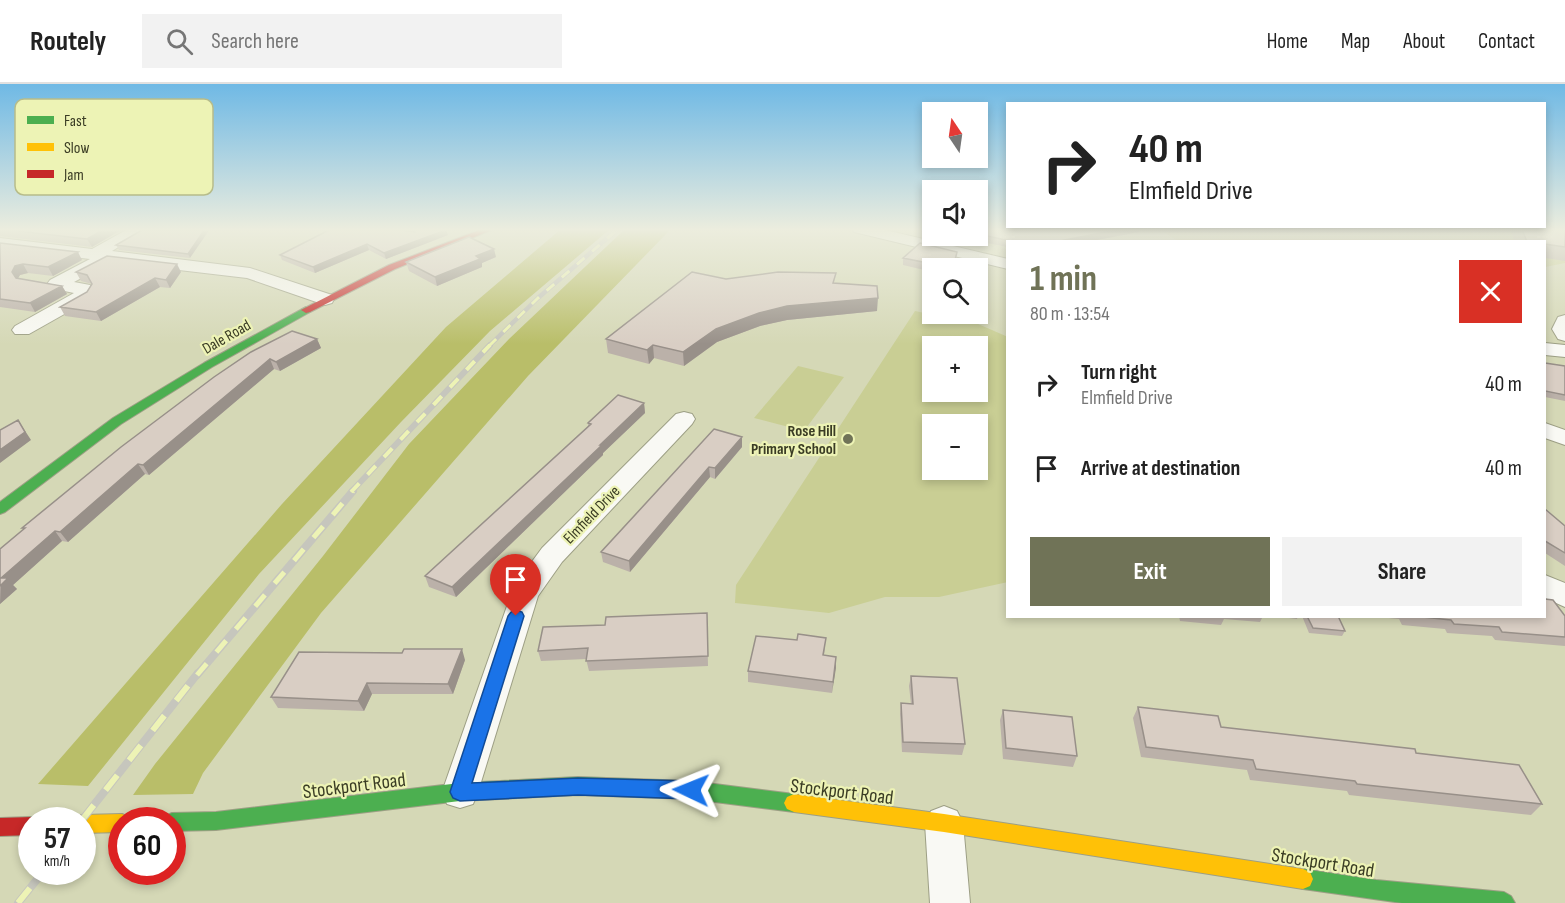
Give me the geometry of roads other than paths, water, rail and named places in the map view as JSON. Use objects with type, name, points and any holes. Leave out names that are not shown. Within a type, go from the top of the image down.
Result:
[{"type":"main road","name":"Dale Road","points":[[0,508],[117,421],[208,365],[324,299],[392,267]]},
{"type":"main road","name":"Stockport Road","points":[[186,822],[216,821],[460,792],[578,786],[691,790],[944,823],[1376,890],[1503,903]]},
{"type":"main road","points":[[0,827],[18,826]]},
{"type":"street","points":[[22,330],[79,299],[86,292],[80,288],[46,283],[78,267]]},
{"type":"street","points":[[199,267],[250,273],[324,299]]},
{"type":"street","points":[[1565,321],[1562,329],[1565,335]]},
{"type":"street","points":[[1546,349],[1565,351]]},
{"type":"street","name":"Elmfield Drive","points":[[460,792],[524,594],[552,555],[684,419]]},
{"type":"street","points":[[1546,430],[1565,438]]},
{"type":"street","points":[[1546,586],[1565,596]]},
{"type":"street","points":[[944,823],[950,903]]},
{"type":"railway","points":[[490,345],[574,267]]},
{"type":"railway","points":[[351,492],[490,345]]},
{"type":"railway","points":[[197,675],[353,491]]},
{"type":"railway","points":[[92,807],[198,673]]},
{"type":"railway","points":[[18,903],[33,885]]},
{"type":"place","name":"Rose Hill Primary School","points":[[848,439]]}]
